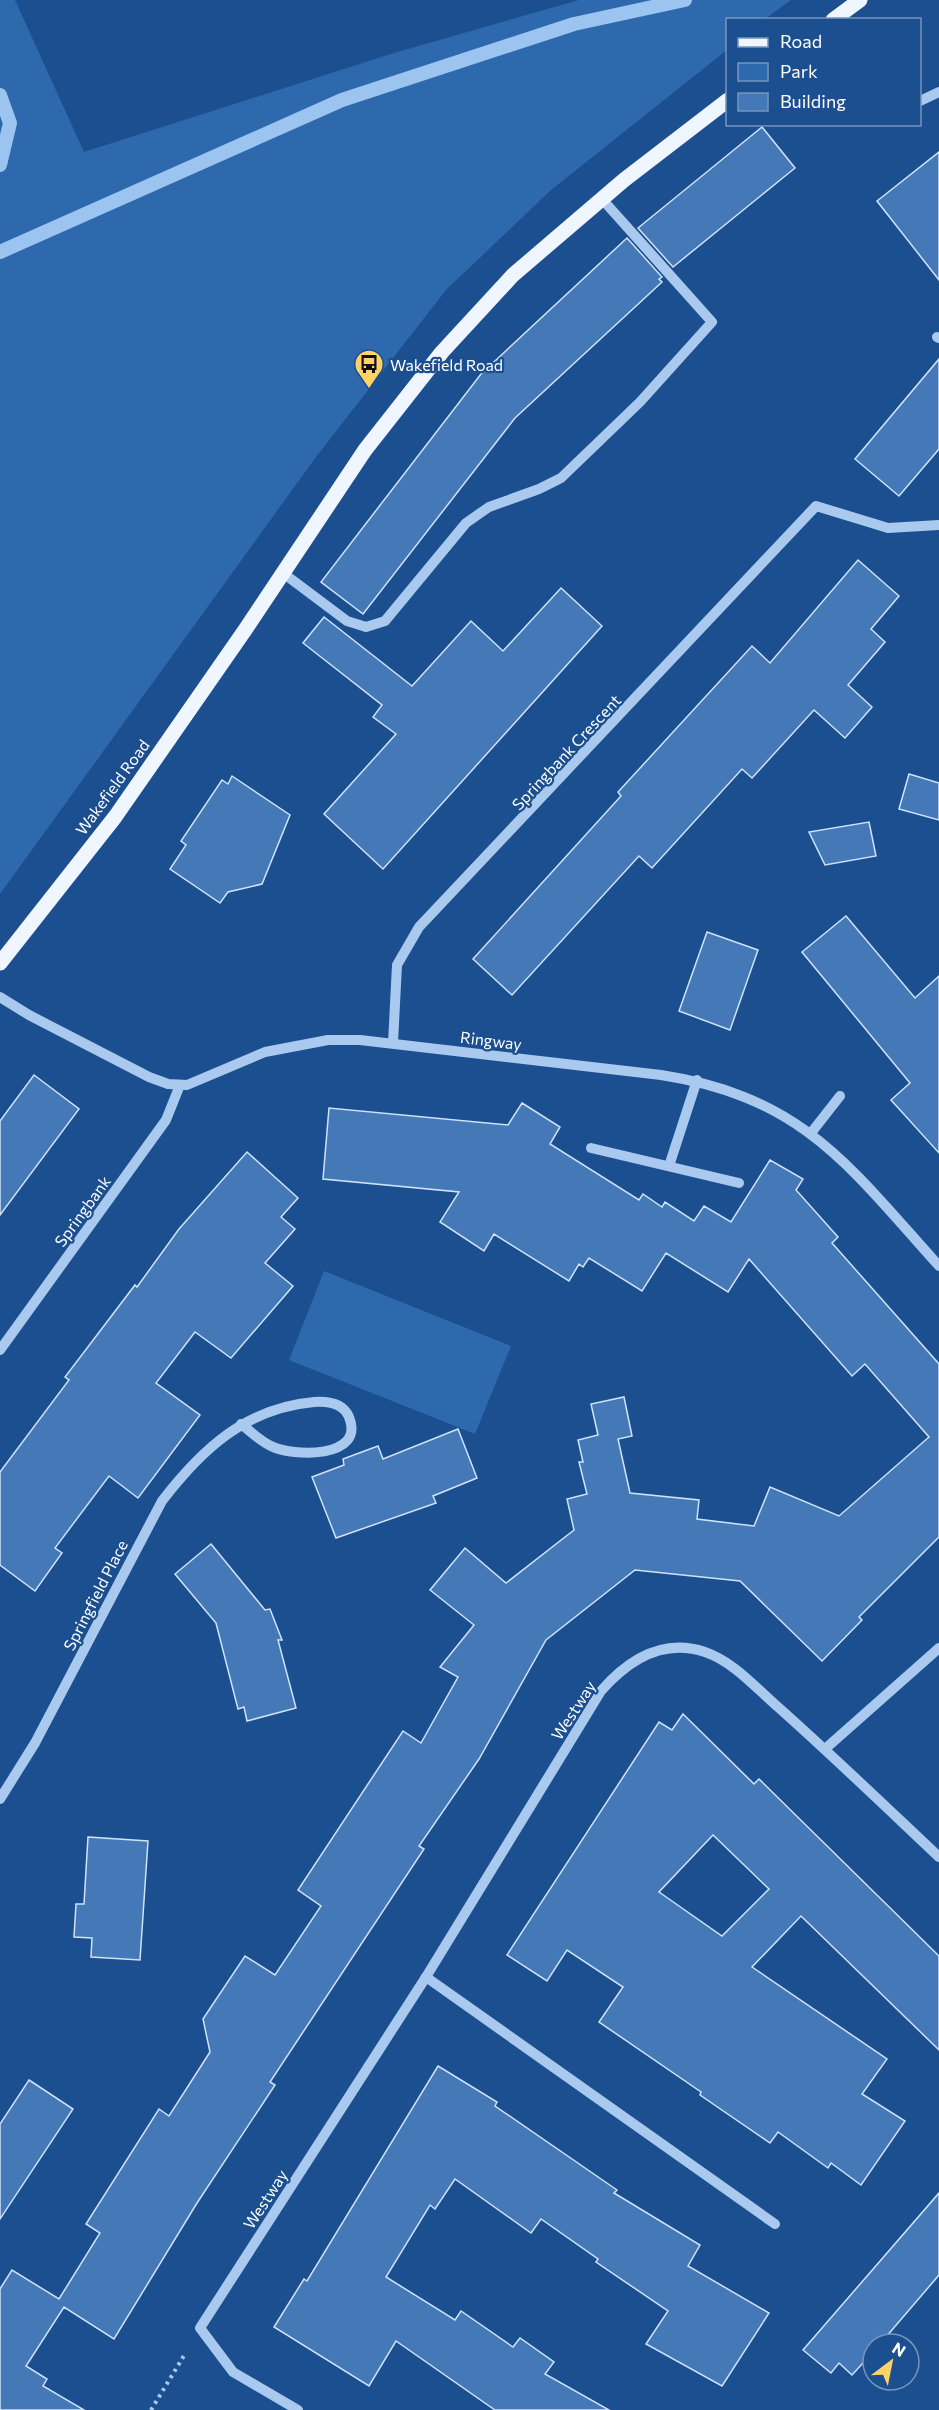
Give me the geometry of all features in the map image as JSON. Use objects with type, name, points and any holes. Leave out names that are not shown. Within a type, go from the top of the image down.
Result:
[{"type":"main road","points":[[836,18],[860,0]]},
{"type":"main road","name":"Wakefield Road","points":[[0,963],[114,817],[365,450],[442,352],[513,275],[602,199],[726,102]]},
{"type":"street","points":[[921,101],[939,92]]},
{"type":"street","points":[[283,573],[347,621],[366,627],[385,621],[466,523],[489,507],[539,489],[561,478],[640,402],[712,322],[602,199]]},
{"type":"street","name":"Springbank Crescent","points":[[393,1043],[397,965],[420,927],[816,506],[888,528],[939,525]]},
{"type":"street","name":"Ringway","points":[[0,997],[29,1016],[149,1077],[168,1084],[180,1085],[206,1078],[265,1052],[296,1044],[328,1040],[393,1043],[697,1080],[732,1090],[765,1104],[811,1133],[851,1168],[939,1266]]},
{"type":"street","points":[[669,1166],[697,1080]]},
{"type":"street","name":"Springbank","points":[[0,1350],[166,1120],[180,1085]]},
{"type":"street","points":[[811,1133],[840,1096]]},
{"type":"street","points":[[591,1148],[739,1183]]},
{"type":"street","name":"Springfield Place","points":[[0,1799],[35,1743],[162,1500],[185,1470],[241,1425],[284,1404],[321,1401],[338,1405],[349,1418],[350,1426],[345,1443],[339,1449],[299,1455],[270,1446],[241,1425]]},
{"type":"street","name":"Westway","points":[[200,2328],[426,1977],[601,1690],[621,1668],[647,1654],[676,1648],[705,1652],[731,1666],[825,1749],[939,1857]]},
{"type":"street","points":[[825,1749],[939,1648]]},
{"type":"street","points":[[426,1977],[775,2224]]},
{"type":"street","points":[[200,2328],[233,2372],[298,2410]]},
{"type":"path","points":[[151,2410],[200,2328]]},
{"type":"green space","points":[[0,0],[15,0],[84,152],[394,53],[579,0],[791,0],[766,18],[726,18],[726,51],[551,190],[446,290],[316,457],[0,894]]},
{"type":"green space","points":[[324,1271],[511,1346],[475,1434],[289,1360]]},
{"type":"building","points":[[762,127],[795,168],[673,267],[638,228]]},
{"type":"building","points":[[939,152],[939,280],[877,201]]},
{"type":"building","points":[[627,238],[662,277],[659,279],[662,282],[515,418],[363,614],[321,582],[481,374]]},
{"type":"building","points":[[939,359],[939,449],[899,496],[855,459]]},
{"type":"building","points":[[858,560],[899,596],[871,629],[885,642],[848,685],[872,707],[845,738],[814,710],[752,778],[742,769],[652,868],[639,856],[512,995],[473,959],[621,796],[618,792],[752,646],[770,663]]},
{"type":"building","points":[[561,588],[602,626],[383,869],[324,814],[396,734],[373,717],[382,705],[303,643],[324,617],[412,686],[471,621],[503,651]]},
{"type":"building","points":[[909,774],[939,783],[939,820],[899,809]]},
{"type":"building","points":[[232,776],[290,815],[262,884],[228,892],[220,903],[170,869],[186,845],[181,841],[222,780],[228,784]]},
{"type":"building","points":[[869,822],[876,856],[825,865],[809,832]]},
{"type":"building","points":[[846,916],[915,998],[939,976],[939,1153],[891,1100],[910,1083],[802,952]]},
{"type":"building","points":[[707,932],[758,950],[730,1030],[679,1011]]},
{"type":"building","points":[[34,1075],[79,1109],[0,1215],[0,1121]]},
{"type":"building","points":[[522,1103],[560,1127],[550,1144],[639,1200],[643,1194],[662,1207],[665,1202],[694,1221],[704,1206],[731,1222],[770,1160],[803,1179],[796,1190],[838,1237],[832,1243],[939,1364],[939,1537],[859,1617],[862,1620],[822,1661],[740,1581],[635,1570],[546,1640],[479,1759],[419,1846],[424,1849],[270,2082],[275,2085],[197,2203],[114,2339],[64,2307],[26,2366],[47,2379],[43,2386],[84,2410],[0,2410],[0,2289],[12,2270],[59,2299],[100,2233],[86,2224],[159,2109],[169,2116],[210,2052],[203,2019],[245,1956],[275,1975],[321,1906],[298,1890],[403,1731],[421,1743],[458,1677],[440,1667],[474,1625],[430,1590],[465,1548],[506,1583],[574,1530],[567,1499],[587,1494],[579,1462],[583,1462],[578,1440],[598,1435],[591,1404],[624,1397],[632,1436],[618,1439],[630,1493],[699,1500],[697,1519],[754,1526],[770,1487],[839,1516],[929,1437],[865,1364],[852,1376],[749,1259],[728,1292],[666,1253],[642,1291],[589,1258],[583,1267],[579,1264],[569,1281],[494,1234],[484,1251],[440,1222],[459,1192],[323,1179],[329,1108],[508,1125]]},
{"type":"building","points":[[247,1152],[298,1198],[281,1217],[295,1229],[265,1263],[293,1286],[231,1358],[195,1332],[156,1383],[200,1415],[138,1498],[109,1476],[55,1548],[62,1553],[35,1591],[0,1565],[0,1472],[69,1380],[65,1377],[135,1285],[137,1287],[179,1229]]},
{"type":"building","points":[[458,1429],[477,1478],[433,1496],[436,1503],[336,1538],[312,1477],[344,1465],[343,1459],[378,1446],[383,1459]]},
{"type":"building","points":[[211,1544],[265,1610],[270,1609],[282,1640],[278,1640],[296,1708],[247,1721],[244,1707],[238,1709],[216,1623],[175,1574]]},
{"type":"building","points":[[683,1714],[754,1784],[759,1779],[939,1956],[939,2050],[801,1916],[752,1967],[887,2059],[862,2094],[905,2121],[861,2185],[831,2163],[828,2168],[778,2132],[770,2143],[599,2022],[623,1987],[567,1950],[547,1981],[507,1955],[659,1722],[672,1730]],"holes":[[[713,1835],[769,1889],[722,1936],[659,1892]]]},
{"type":"building","points":[[88,1837],[148,1841],[140,1960],[91,1957],[92,1938],[74,1937],[76,1904],[84,1904]]},
{"type":"building","points":[[438,2066],[497,2102],[495,2106],[617,2190],[614,2193],[700,2245],[688,2266],[769,2313],[722,2386],[646,2344],[668,2311],[596,2262],[598,2259],[541,2219],[531,2233],[455,2179],[435,2209],[430,2205],[386,2277],[455,2320],[461,2311],[513,2347],[520,2338],[554,2362],[545,2374],[609,2410],[495,2410],[396,2341],[369,2386],[274,2327],[304,2279],[307,2281]]},
{"type":"building","points":[[29,2080],[73,2109],[0,2219],[0,2124]]},
{"type":"building","points":[[939,2193],[939,2275],[890,2332],[861,2332],[861,2365],[852,2375],[839,2363],[831,2373],[803,2350]]},
{"type":"waterway","points":[[0,252],[342,100],[574,24],[685,0]]},
{"type":"waterway","points":[[0,95],[10,123],[0,165]]},
{"type":"place","name":"Wakefield Road","points":[[369,390]]}]
